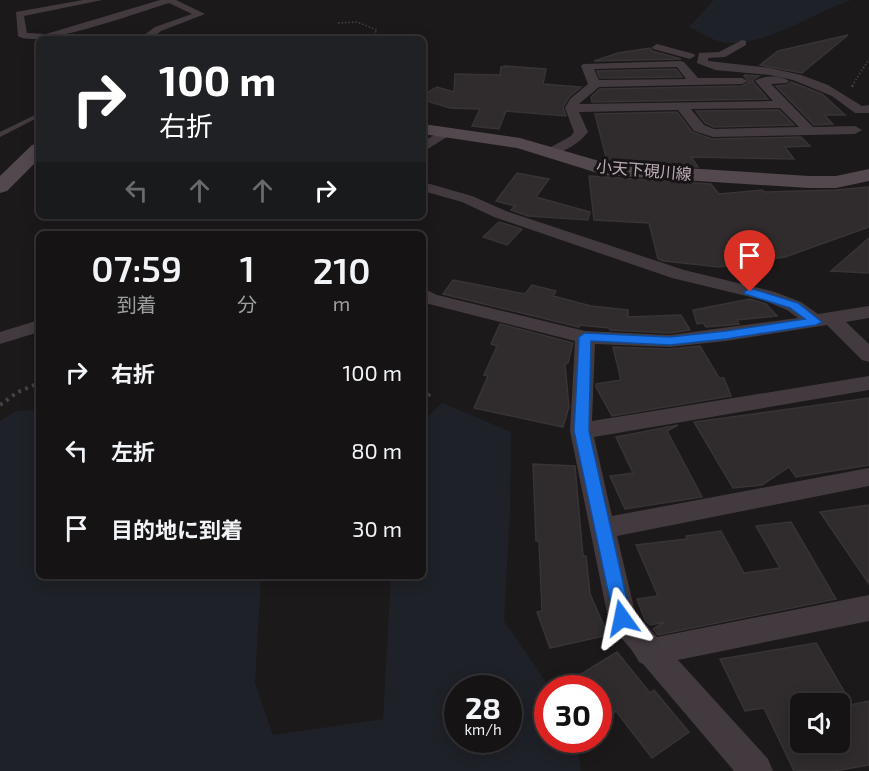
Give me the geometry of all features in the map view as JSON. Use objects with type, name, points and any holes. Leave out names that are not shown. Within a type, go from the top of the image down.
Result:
[{"type":"main road","name":"小天下硯川線","points":[[426,129],[504,140],[596,167],[626,171],[809,182],[837,182],[869,175]]},
{"type":"main road","points":[[0,187],[36,152]]},
{"type":"street","points":[[36,37],[23,36],[19,14],[98,0]]},
{"type":"street","points":[[50,36],[169,0],[200,14],[158,29],[148,36]]},
{"type":"street","points":[[702,59],[703,55],[721,55],[742,43]]},
{"type":"street","points":[[657,47],[702,59]]},
{"type":"street","points":[[702,59],[702,63],[710,66],[771,71],[844,97],[864,109],[851,123],[855,130],[869,138]]},
{"type":"street","points":[[594,84],[587,66],[591,64],[681,64],[694,82]]},
{"type":"street","points":[[761,81],[810,131]]},
{"type":"street","points":[[549,152],[576,139],[581,132],[571,108],[574,102],[594,84],[804,81]]},
{"type":"street","points":[[571,108],[784,104]]},
{"type":"street","points":[[682,106],[699,128],[713,133],[855,130]]},
{"type":"street","points":[[426,146],[446,132]]},
{"type":"street","points":[[426,187],[467,199],[500,214],[678,274],[769,296],[824,320],[869,355]]},
{"type":"street","points":[[426,295],[431,299],[585,337],[670,341],[726,335],[869,312]]},
{"type":"street","points":[[0,338],[36,327]]},
{"type":"street","points":[[585,337],[581,431],[622,618],[649,652],[756,771]]},
{"type":"street","points":[[581,431],[869,383]]},
{"type":"street","points":[[602,528],[869,477]]},
{"type":"street","points":[[649,652],[869,608]]},
{"type":"lane","points":[[0,135],[36,117]]},
{"type":"path","points":[[338,23],[357,22],[363,27],[377,30],[373,36]]},
{"type":"path","points":[[864,109],[850,91],[869,60]]},
{"type":"path","points":[[0,405],[18,392],[36,384]]},
{"type":"path","points":[[426,398],[430,394]]},
{"type":"shaded area","points":[[714,0],[852,0],[760,39],[723,43],[689,27]]},
{"type":"shaded area","points":[[442,403],[511,432],[510,511],[504,621],[541,675],[534,675],[534,753],[578,753],[581,771],[0,771],[0,421],[16,411],[36,410],[36,579],[261,579],[255,683],[273,735],[383,719],[391,579],[426,579],[426,418]]},
{"type":"building","points":[[848,35],[802,73],[760,65],[778,51]]},
{"type":"building","points":[[650,48],[652,51],[681,59],[594,61],[618,53]]},
{"type":"building","points":[[501,67],[546,69],[543,84],[581,87],[569,97],[563,107],[566,116],[506,111],[499,129],[472,126],[480,109],[450,108],[426,101],[426,93],[437,87],[454,92],[455,74],[500,75]]},
{"type":"building","points":[[676,69],[682,77],[600,78],[597,71]]},
{"type":"building","points":[[745,75],[759,76],[753,82],[768,99],[592,102],[591,97],[600,89],[742,86],[750,82]]},
{"type":"building","points":[[791,82],[822,94],[845,115],[824,115],[833,124],[814,125],[776,86],[787,85]]},
{"type":"building","points":[[779,110],[794,125],[714,127],[705,123],[696,111]]},
{"type":"building","points":[[677,112],[692,132],[712,139],[801,137],[810,146],[785,147],[794,159],[691,157],[698,167],[607,161],[595,114]]},
{"type":"building","points":[[517,173],[549,179],[536,197],[590,212],[588,220],[528,216],[511,210],[515,206],[496,201]]},
{"type":"building","points":[[589,176],[711,184],[719,194],[762,190],[765,192],[869,187],[869,227],[785,257],[719,267],[664,261],[658,259],[649,223],[594,220]]},
{"type":"building","points":[[499,222],[522,229],[507,245],[483,237]]},
{"type":"building","points":[[869,238],[869,273],[831,271]]},
{"type":"building","points":[[453,280],[525,294],[532,285],[556,291],[553,296],[591,306],[628,310],[628,317],[681,315],[690,330],[670,333],[610,330],[609,328],[579,325],[579,327],[443,294]]},
{"type":"building","points":[[750,299],[766,304],[777,316],[737,320],[739,324],[706,327],[703,323],[697,324],[693,310]]},
{"type":"building","points":[[500,324],[573,343],[568,363],[565,364],[569,407],[563,427],[474,408],[488,376],[484,375],[497,346],[491,344]]},
{"type":"building","points":[[700,346],[719,378],[724,378],[731,396],[612,416],[596,384],[621,380],[613,347],[670,349]]},
{"type":"building","points":[[869,398],[869,465],[796,477],[789,467],[762,485],[733,488],[694,422]]},
{"type":"building","points":[[678,425],[667,431],[702,497],[625,509],[610,476],[633,473],[616,437]]},
{"type":"building","points":[[533,464],[575,466],[583,556],[586,556],[590,594],[608,635],[550,648],[537,612],[542,611]]},
{"type":"building","points":[[869,505],[869,584],[820,512]]},
{"type":"building","points":[[791,522],[836,599],[658,635],[653,629],[665,622],[650,625],[645,620],[637,599],[658,596],[636,545],[687,539],[686,536],[721,531],[744,573],[780,568],[756,526]]},
{"type":"building","points":[[816,643],[845,693],[790,693],[790,753],[850,753],[850,705],[869,701],[869,765],[834,771],[794,771],[764,708],[745,711],[720,659]]},
{"type":"building","points":[[617,652],[650,693],[654,690],[689,732],[652,758],[616,711],[612,714],[612,675],[581,674]]},
{"type":"route","points":[[622,618],[581,431],[585,337],[670,341],[816,322],[794,306],[769,296],[750,292]]}]
